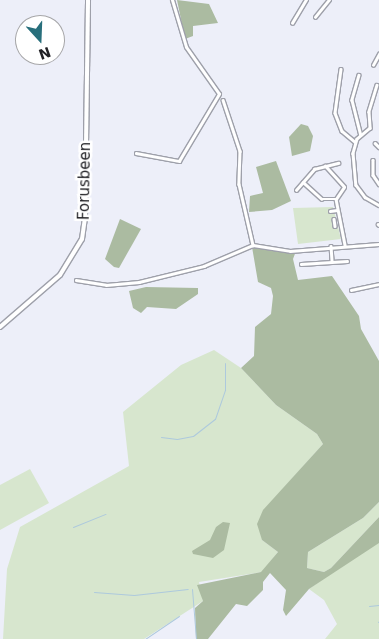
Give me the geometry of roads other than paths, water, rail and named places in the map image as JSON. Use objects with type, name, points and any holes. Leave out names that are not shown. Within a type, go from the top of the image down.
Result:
[{"type":"main road","name":"Forusbeen","points":[[0,327],[60,275],[82,239],[86,217],[88,0]]},
{"type":"street","points":[[136,153],[180,160],[219,94],[186,47],[172,0]]},
{"type":"street","points":[[292,23],[306,0]]},
{"type":"street","points":[[315,17],[330,0]]},
{"type":"street","points":[[374,65],[379,54]]},
{"type":"street","points":[[340,69],[335,113],[342,131],[355,142]]},
{"type":"street","points":[[358,75],[352,100],[361,135]]},
{"type":"street","points":[[377,85],[370,108],[370,128],[355,142],[355,183],[365,197],[379,204]]},
{"type":"street","points":[[223,100],[240,151],[239,184],[253,245]]},
{"type":"street","points":[[374,144],[379,147]]},
{"type":"street","points":[[373,160],[373,175],[379,184]]},
{"type":"street","points":[[296,190],[314,168],[338,163]]},
{"type":"street","points":[[325,166],[344,187],[336,199],[345,245]]},
{"type":"street","points":[[303,182],[324,200],[336,199]]},
{"type":"street","points":[[330,211],[337,210]]},
{"type":"street","points":[[334,219],[335,226]]},
{"type":"street","points":[[76,280],[106,285],[139,282],[204,266],[253,245],[290,251],[331,246],[379,244]]},
{"type":"street","points":[[331,246],[332,261]]},
{"type":"street","points":[[301,264],[346,261]]},
{"type":"street","points":[[351,290],[379,284]]},
{"type":"waterway","points":[[161,437],[177,439],[193,436],[215,419],[225,390],[225,363]]},
{"type":"waterway","points":[[73,527],[106,514]]},
{"type":"waterway","points":[[94,592],[134,595],[188,589]]},
{"type":"waterway","points":[[192,589],[196,639]]},
{"type":"waterway","points":[[369,606],[379,605]]},
{"type":"waterway","points":[[145,639],[179,616]]}]
